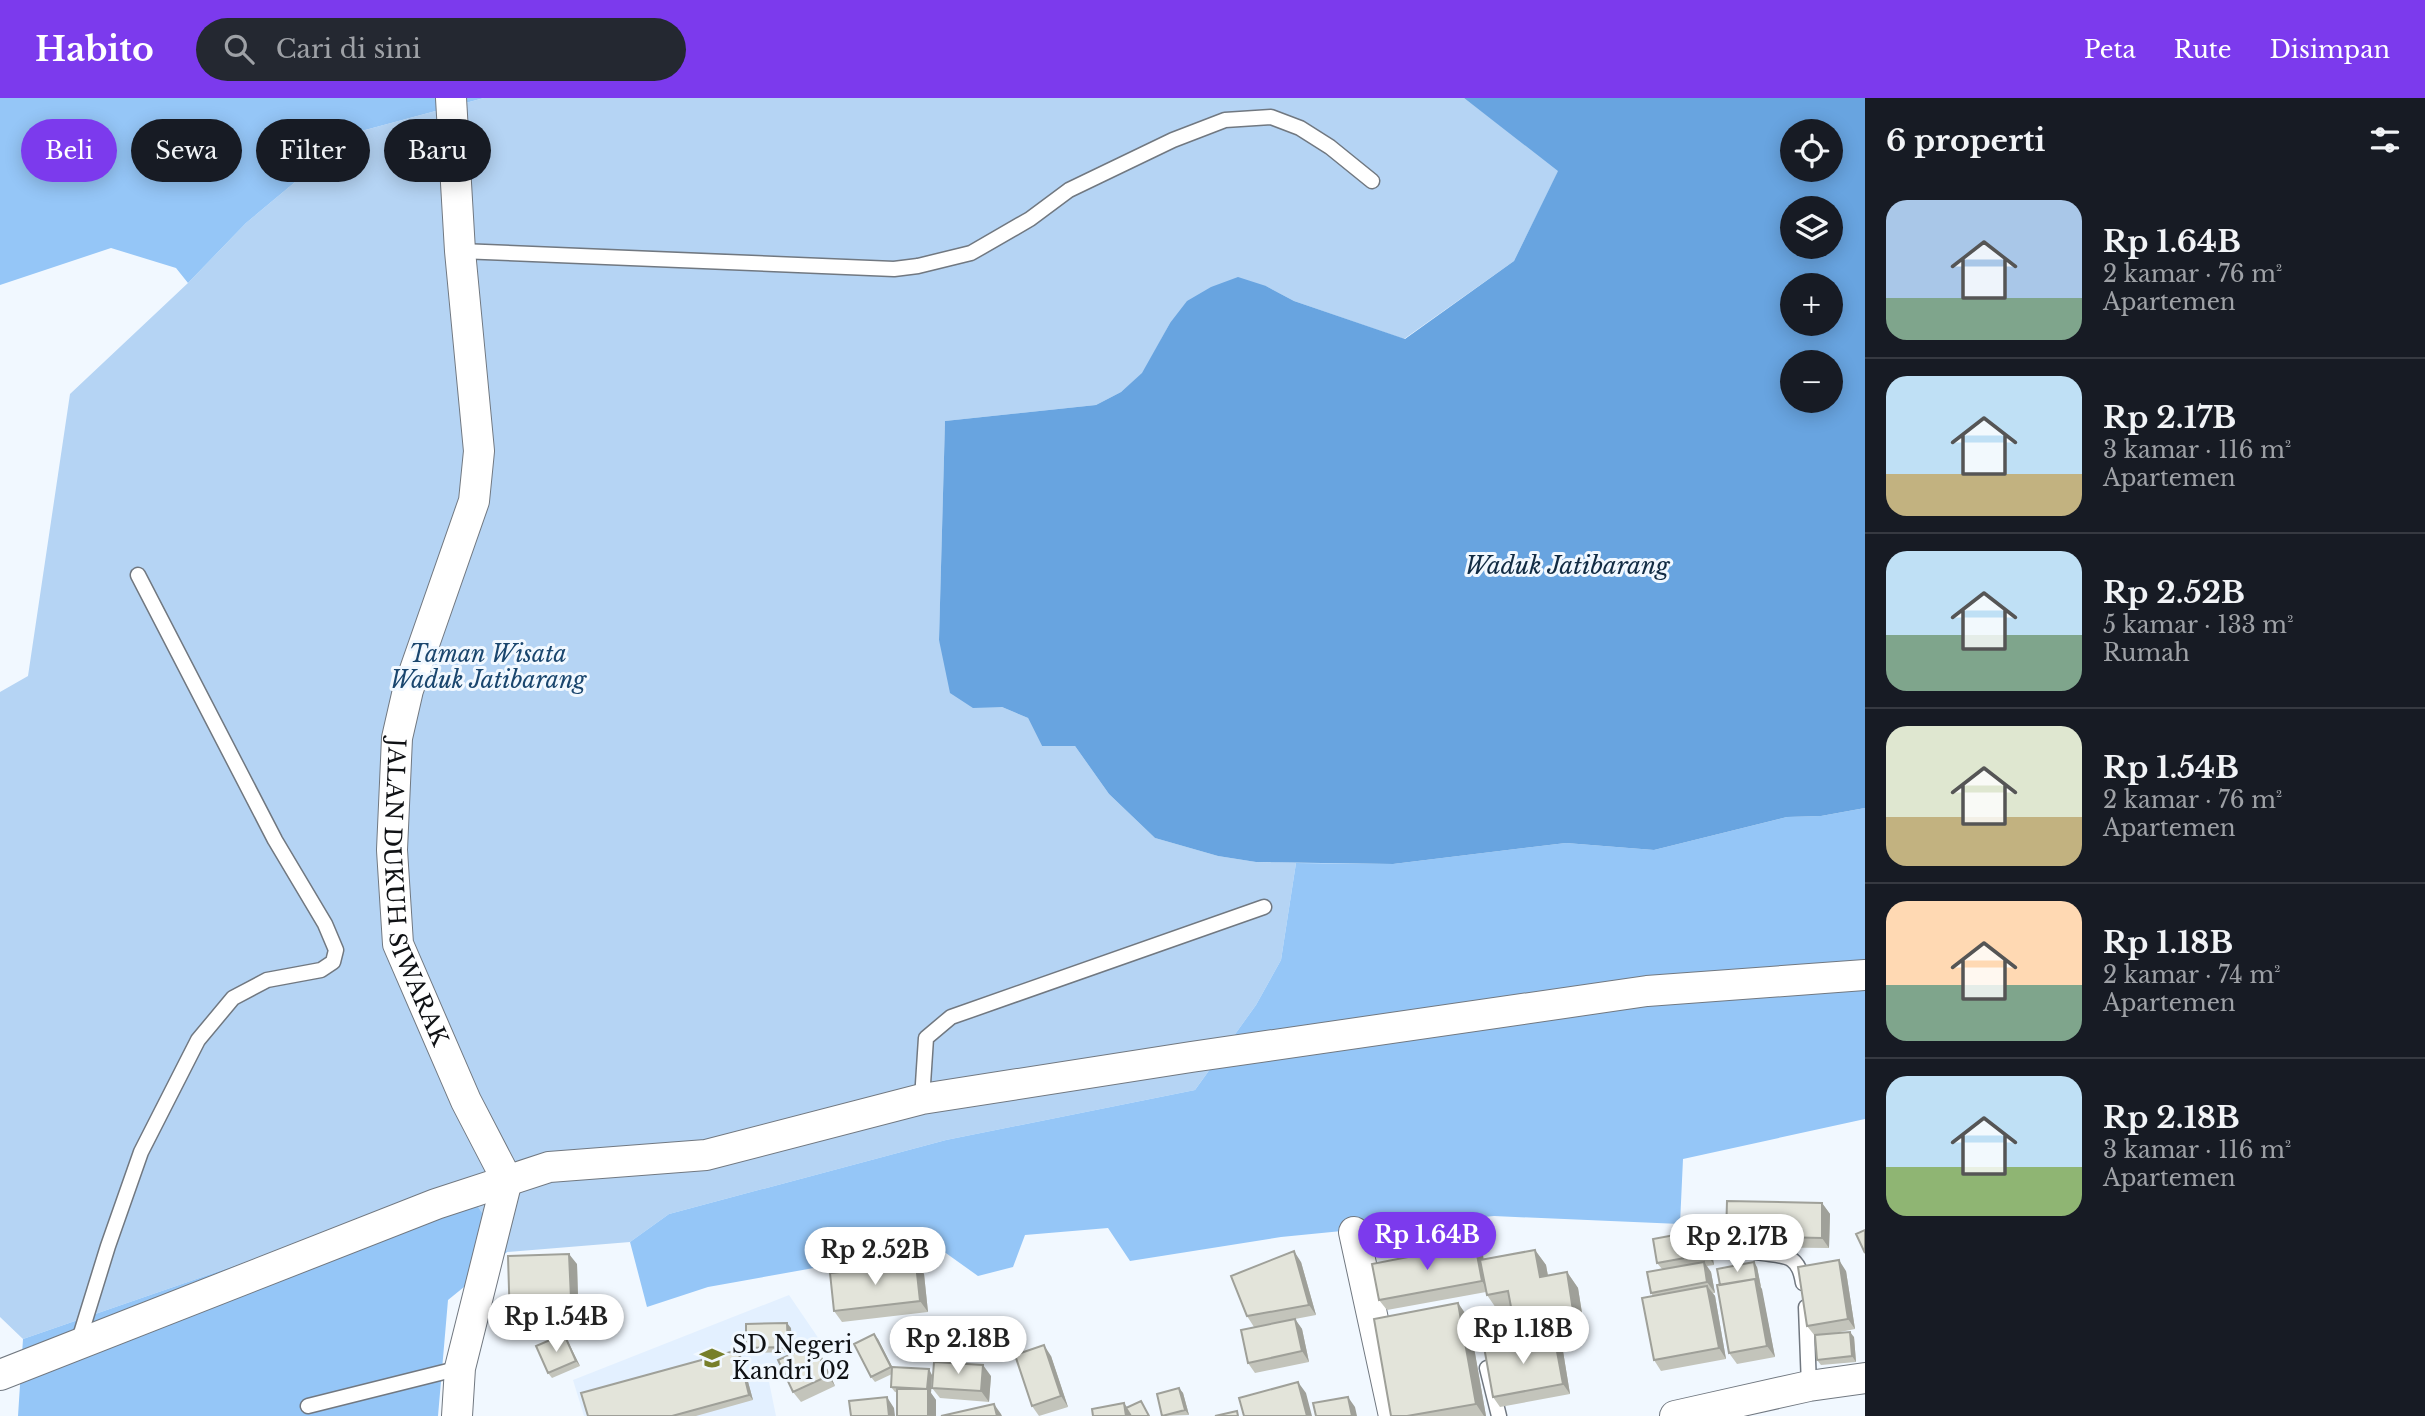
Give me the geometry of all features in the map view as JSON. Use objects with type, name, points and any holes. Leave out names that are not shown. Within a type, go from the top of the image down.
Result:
[{"type":"street","name":"JALAN DUKUH SIWARAK","points":[[451,98],[460,251],[479,451],[474,501],[408,690],[397,738],[392,850],[398,944],[466,1101],[507,1180]]},
{"type":"street","points":[[0,1375],[436,1204],[549,1167],[706,1155],[922,1099],[1205,1055],[1647,991],[1865,975]]},
{"type":"street","points":[[457,1416],[460,1367],[507,1180]]},
{"type":"street","points":[[1354,1232],[1394,1416]]},
{"type":"street","points":[[1675,1416],[1809,1386],[1865,1378]]},
{"type":"lane","points":[[460,251],[894,269],[918,266],[971,253],[1030,219],[1069,190],[1173,140],[1225,120],[1270,117],[1300,128],[1330,147],[1372,180]]},
{"type":"lane","points":[[77,1346],[108,1245],[141,1152],[198,1040],[233,998],[267,980],[321,970],[332,962],[336,950],[325,924],[275,840],[138,575]]},
{"type":"lane","points":[[922,1099],[926,1038],[951,1017],[1264,907]]},
{"type":"lane","points":[[1755,1252],[1792,1258],[1800,1267],[1806,1295],[1809,1386]]},
{"type":"lane","points":[[308,1406],[460,1367]]},
{"type":"lane","points":[[1488,1368],[1499,1416]]},
{"type":"shaded area","points":[[0,98],[484,98],[406,119],[384,119],[384,125],[370,129],[370,119],[256,119],[256,182],[295,182],[246,223],[188,283],[176,268],[111,248],[0,285]]},
{"type":"shaded area","points":[[1865,808],[1865,1119],[1683,1159],[1680,1224],[1494,1216],[1281,1237],[1130,1261],[1108,1228],[1025,1235],[1013,1267],[978,1276],[936,1246],[708,1287],[647,1307],[630,1242],[669,1214],[946,1140],[1195,1090],[1256,1005],[1281,960],[1296,863],[1393,864],[1566,843],[1654,850],[1787,817],[1821,816]]},
{"type":"shaded area","points":[[465,1186],[507,1252],[448,1300],[438,1416],[18,1416],[23,1339]]},
{"type":"shaded area","name":"SD Negeri Kandri 02","points":[[789,1295],[819,1339],[768,1377],[776,1416],[584,1416],[573,1380]]},
{"type":"green space","name":"Taman Wisata Waduk Jatibarang","points":[[484,98],[1464,98],[1559,170],[1514,261],[1404,339],[1294,301],[1266,286],[1170,323],[1143,373],[1121,392],[1096,405],[945,421],[939,640],[973,707],[1002,707],[1028,718],[1042,746],[1075,746],[1109,794],[1155,838],[1218,856],[1256,862],[1296,863],[1281,960],[1256,1005],[1195,1090],[946,1140],[669,1214],[630,1242],[507,1252],[465,1186],[23,1339],[0,1317],[0,692],[28,676],[70,394],[188,283],[246,223],[295,182],[370,182],[370,129],[384,125],[384,182],[491,182],[491,119],[406,119]]},
{"type":"water","name":"Waduk Jatibarang","points":[[1464,98],[1865,98],[1865,808],[1821,816],[1787,817],[1654,850],[1566,843],[1393,864],[1256,862],[1218,856],[1155,838],[1109,794],[1075,746],[1042,746],[1028,718],[1002,707],[973,708],[950,693],[939,640],[945,421],[1096,405],[1121,392],[1142,373],[1170,323],[1187,301],[1211,287],[1238,277],[1266,286],[1294,301],[1405,339],[1514,261],[1558,171]]},
{"type":"building","points":[[1727,1201],[1822,1203],[1822,1238],[1726,1236]]},
{"type":"building","points":[[1702,1230],[1707,1254],[1657,1263],[1653,1239]]},
{"type":"building","points":[[1865,1230],[1865,1253],[1856,1234]]},
{"type":"building","points":[[1475,1244],[1482,1281],[1379,1300],[1372,1264]]},
{"type":"building","points":[[1535,1250],[1540,1277],[1567,1272],[1574,1317],[1515,1328],[1508,1291],[1487,1295],[1480,1260]]},
{"type":"building","points":[[1294,1251],[1309,1305],[1247,1316],[1231,1276]]},
{"type":"building","points":[[569,1254],[572,1321],[510,1323],[508,1256]]},
{"type":"building","points":[[1839,1260],[1848,1319],[1807,1326],[1798,1267]]},
{"type":"building","points":[[1704,1262],[1707,1282],[1651,1293],[1647,1272]]},
{"type":"building","points":[[1754,1262],[1757,1282],[1755,1279],[1720,1285],[1717,1269]]},
{"type":"building","points":[[916,1264],[920,1301],[834,1311],[830,1273]]},
{"type":"building","points":[[1755,1279],[1767,1346],[1729,1353],[1717,1285]]},
{"type":"building","points":[[1707,1286],[1719,1348],[1654,1360],[1642,1298]]},
{"type":"building","points":[[1458,1303],[1476,1404],[1407,1416],[1391,1416],[1374,1319]]},
{"type":"building","points":[[1295,1319],[1302,1351],[1248,1363],[1241,1330]]},
{"type":"building","points":[[787,1323],[788,1347],[746,1348],[746,1324]]},
{"type":"building","points":[[1850,1332],[1852,1356],[1817,1360],[1815,1335]]},
{"type":"building","points":[[564,1334],[576,1361],[548,1373],[536,1346]]},
{"type":"building","points":[[874,1334],[891,1367],[871,1377],[854,1344]]},
{"type":"building","points":[[1554,1335],[1563,1384],[1493,1397],[1484,1347]]},
{"type":"building","points":[[814,1344],[828,1376],[793,1392],[778,1360]]},
{"type":"building","points":[[1044,1345],[1061,1396],[1032,1406],[1015,1355]]},
{"type":"building","points":[[738,1350],[749,1395],[672,1416],[588,1416],[581,1393]]},
{"type":"building","points":[[934,1362],[983,1365],[981,1391],[932,1388]]},
{"type":"building","points":[[892,1367],[929,1369],[927,1389],[891,1387]]},
{"type":"building","points":[[1298,1382],[1307,1416],[1244,1416],[1239,1398]]},
{"type":"building","points":[[1179,1388],[1185,1410],[1162,1416],[1157,1394]]},
{"type":"building","points":[[897,1389],[928,1389],[928,1416],[897,1416]]},
{"type":"building","points":[[887,1397],[889,1416],[851,1416],[849,1401]]},
{"type":"building","points":[[1348,1397],[1352,1416],[1316,1416],[1313,1403]]},
{"type":"building","points":[[1141,1401],[1149,1416],[1131,1416],[1126,1408]]},
{"type":"building","points":[[1124,1403],[1126,1416],[1093,1416],[1092,1409]]},
{"type":"building","points":[[994,1404],[997,1416],[941,1416]]},
{"type":"building","points":[[1237,1411],[1238,1416],[1215,1416]]},
{"type":"place","name":"SD Negeri Kandri 02","points":[[712,1358]]}]
